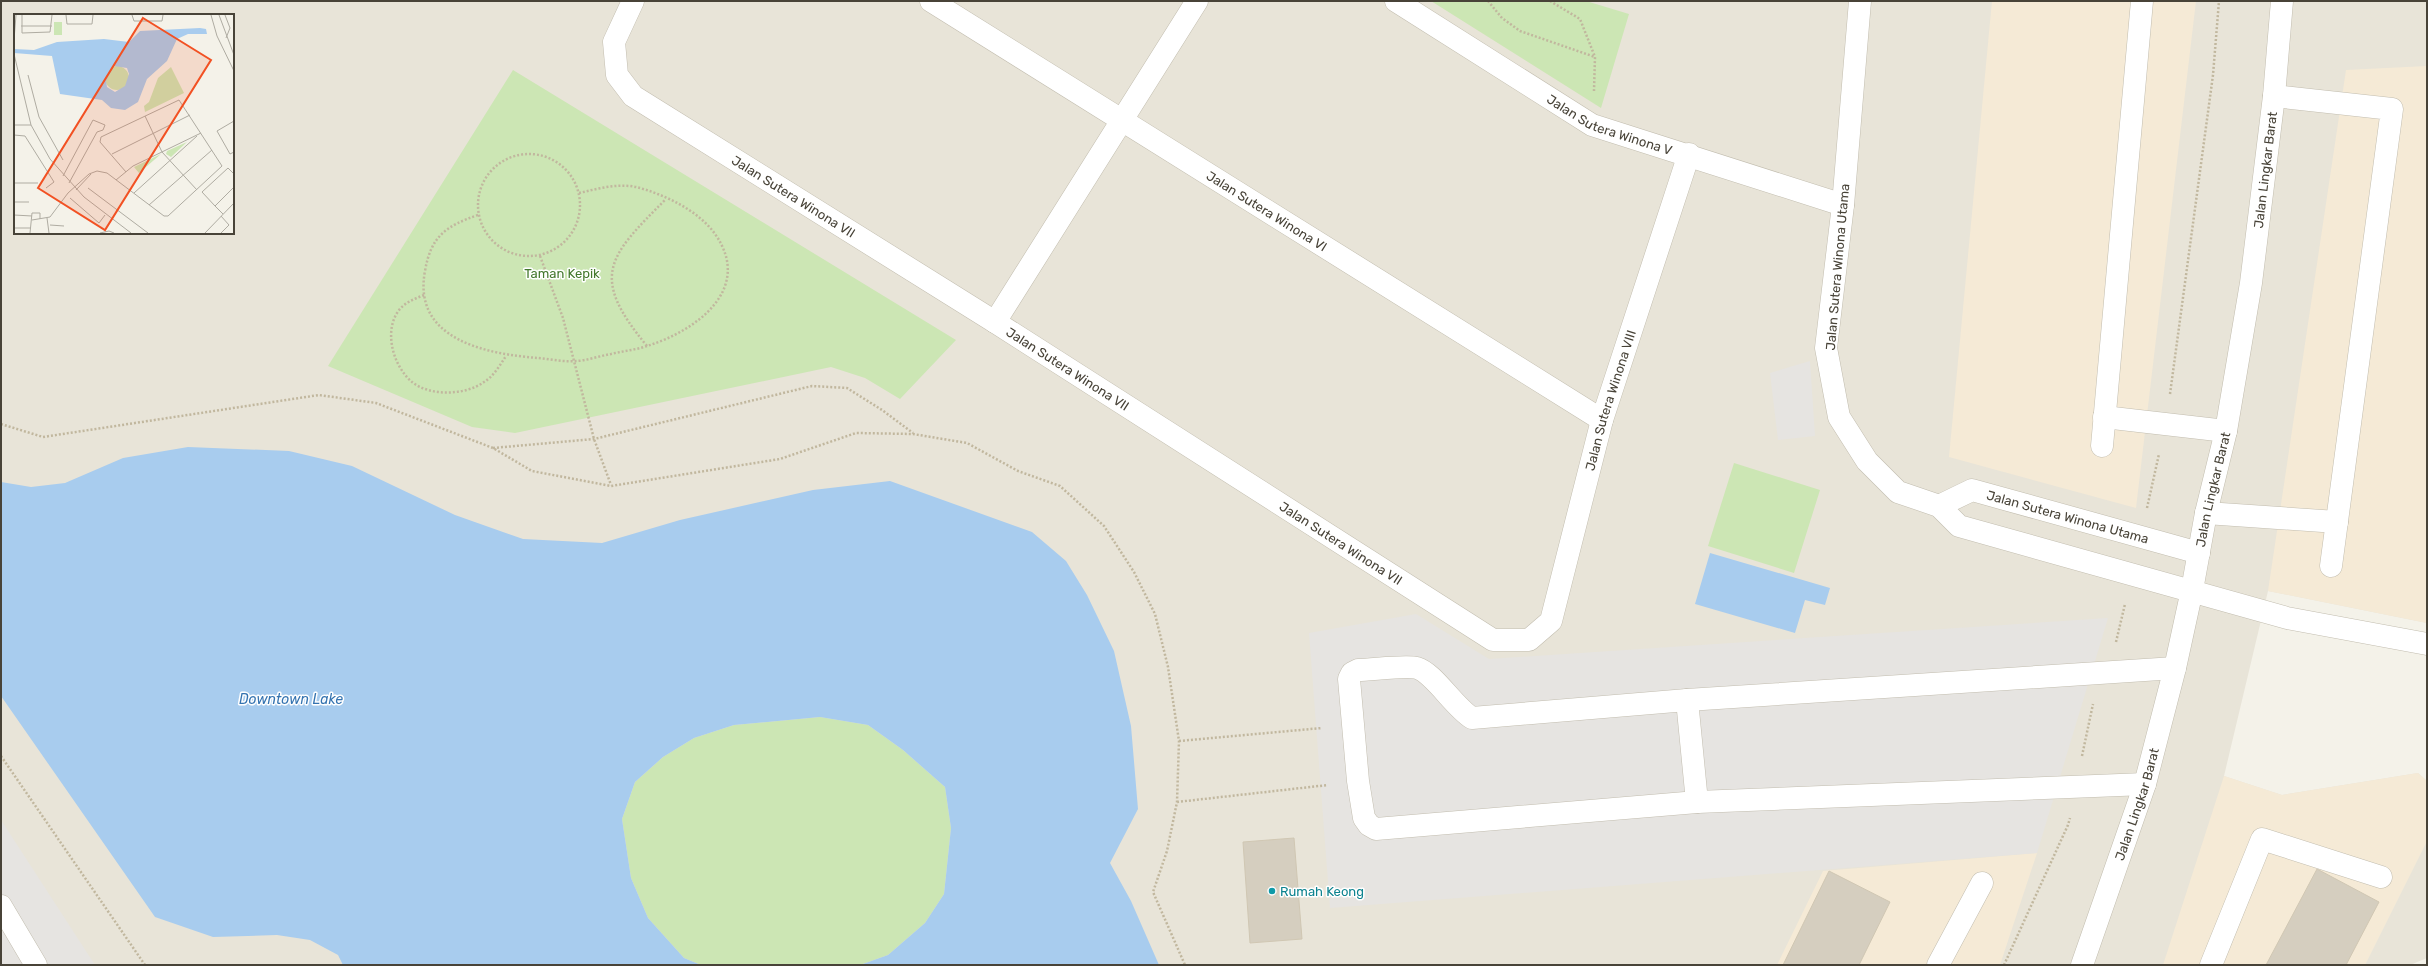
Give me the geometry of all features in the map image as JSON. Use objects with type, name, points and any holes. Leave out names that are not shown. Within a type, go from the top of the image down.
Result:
[{"type":"street","name":"Jalan Sutera Winona VII","points":[[633,1],[614,42],[617,75],[633,96],[995,322],[1493,640],[1529,640]]},
{"type":"street","name":"Jalan Sutera Winona VI","points":[[931,1],[1602,420]]},
{"type":"street","points":[[995,322],[1198,1]]},
{"type":"street","name":"Jalan Sutera Winona V","points":[[1396,1],[1592,125],[1689,154],[1843,205]]},
{"type":"street","name":"Jalan Sutera Winona Utama","points":[[1860,1],[1843,205],[1826,348],[1839,417],[1867,462],[1898,492],[1939,506],[1958,526],[2132,573],[2287,618],[2427,644]]},
{"type":"street","points":[[2102,446],[2142,1]]},
{"type":"street","name":"Jalan Lingkar Barat","points":[[2085,964],[2145,784],[2175,668],[2192,590],[2206,513],[2226,431],[2251,283],[2274,96],[2282,1]]},
{"type":"street","points":[[2274,96],[2392,110],[2332,566]]},
{"type":"street","name":"Jalan Sutera Winona VIII","points":[[1529,640],[1551,622],[1602,420],[1689,154]]},
{"type":"street","points":[[2104,418],[2226,431]]},
{"type":"street","name":"Jalan Sutera Winona Utama","points":[[1939,506],[1972,490],[2199,553]]},
{"type":"street","points":[[2206,513],[2337,522]]},
{"type":"street","points":[[2145,784],[1697,802],[1376,829],[1369,825],[1364,818],[1358,781],[1349,679],[1352,673],[1358,670],[1416,668],[1425,672],[1463,712],[1472,718],[1687,700],[2175,668]]},
{"type":"street","points":[[1687,700],[1697,802]]},
{"type":"street","points":[[2211,965],[2262,839],[2381,877]]},
{"type":"street","points":[[1938,965],[1982,883]]},
{"type":"street","points":[[1,907],[36,965]]},
{"type":"path","points":[[1488,1],[1502,18],[1520,31],[1595,57]]},
{"type":"path","points":[[1550,1],[1580,19],[1595,57],[1592,125]]},
{"type":"path","points":[[2140,537],[2166,424],[2213,75],[2219,1]]},
{"type":"path","points":[[521,154],[544,156],[560,164],[572,177],[579,193],[581,209],[577,225],[568,239],[556,250],[540,256],[519,255],[508,252],[495,244],[484,230],[478,215],[478,198],[483,181],[494,167],[509,157],[521,154]]},
{"type":"path","points":[[478,215],[458,222],[440,233],[431,248],[425,272],[424,295],[435,321],[448,333],[467,345],[506,356],[575,362],[647,346],[678,333],[712,309],[723,294],[728,279],[727,258],[723,248],[709,225],[688,209],[635,187],[612,187],[579,193]]},
{"type":"path","points":[[647,346],[628,322],[616,302],[612,288],[612,269],[619,253],[628,239],[666,199]]},
{"type":"path","points":[[540,256],[575,362],[594,439],[611,486]]},
{"type":"path","points":[[424,295],[408,301],[397,312],[391,328],[392,347],[400,369],[413,383],[432,390],[452,392],[469,390],[485,382],[496,371],[506,356]]},
{"type":"path","points":[[493,448],[594,439],[812,386],[847,388],[882,410],[913,434]]},
{"type":"path","points":[[1,424],[43,437],[319,395],[376,403],[493,448],[532,471],[611,486],[780,459],[856,433],[913,434],[966,443],[1018,471],[1060,486],[1104,526],[1134,572],[1155,614],[1168,666],[1179,741],[1177,802],[1167,851],[1153,892],[1185,965]]},
{"type":"path","points":[[2004,965],[2068,825],[2099,673],[2115,648],[2132,573]]},
{"type":"path","points":[[1179,741],[1354,725]]},
{"type":"path","points":[[1,756],[146,965]]},
{"type":"path","points":[[1177,802],[1358,781]]},
{"type":"shaded area","points":[[1,1],[2427,1],[2427,623],[2268,591],[2224,776],[2282,795],[2418,773],[2427,781],[2427,958],[2410,965],[1,965]]},
{"type":"shaded area","points":[[1992,1],[2196,1],[2136,508],[1949,457]]},
{"type":"shaded area","points":[[2427,66],[2427,623],[2268,591],[2346,70]]},
{"type":"shaded area","points":[[1810,361],[1815,436],[1778,440],[1770,373]]},
{"type":"shaded area","points":[[1416,614],[1489,659],[2108,618],[2037,853],[1330,908],[1309,633]]},
{"type":"shaded area","points":[[2418,773],[2427,781],[2427,841],[2365,965],[2163,965],[2224,776],[2282,795]]},
{"type":"shaded area","points":[[1,820],[95,965],[1,965]]},
{"type":"shaded area","points":[[2037,853],[2000,965],[1777,965],[1823,871]]},
{"type":"green space","points":[[1431,1],[1586,1],[1629,14],[1601,108]]},
{"type":"green space","name":"Taman Kepik","points":[[513,70],[956,340],[900,399],[865,378],[831,367],[515,433],[472,427],[328,366]]},
{"type":"green space","points":[[1734,463],[1820,490],[1794,573],[1708,546]]},
{"type":"green space","points":[[820,717],[868,725],[903,750],[945,787],[951,828],[944,894],[925,923],[888,955],[860,965],[701,965],[684,958],[648,918],[631,878],[622,819],[635,782],[663,757],[694,738],[734,725]]},
{"type":"water","name":"Downtown Lake","points":[[188,447],[289,451],[352,466],[455,515],[523,539],[602,543],[680,520],[813,490],[890,481],[1032,532],[1066,561],[1087,595],[1114,651],[1131,726],[1138,809],[1110,863],[1131,901],[1159,965],[860,965],[888,955],[925,923],[944,894],[951,828],[945,787],[903,750],[868,725],[820,717],[734,725],[694,738],[663,757],[635,782],[622,819],[631,878],[648,918],[684,958],[701,965],[343,965],[338,955],[310,940],[277,935],[213,937],[155,917],[1,696],[1,482],[31,487],[65,483],[123,458]]},
{"type":"water","points":[[1710,553],[1830,588],[1825,605],[1805,600],[1795,633],[1695,604]]},
{"type":"building","name":"Rumah Keong","points":[[1294,838],[1302,939],[1250,943],[1243,842]]},
{"type":"building","points":[[2317,869],[2379,902],[2346,965],[2266,965]]},
{"type":"building","points":[[1829,871],[1890,902],[1859,965],[1783,965]]},
{"type":"place","name":"Rumah Keong","points":[[1272,891]]}]
